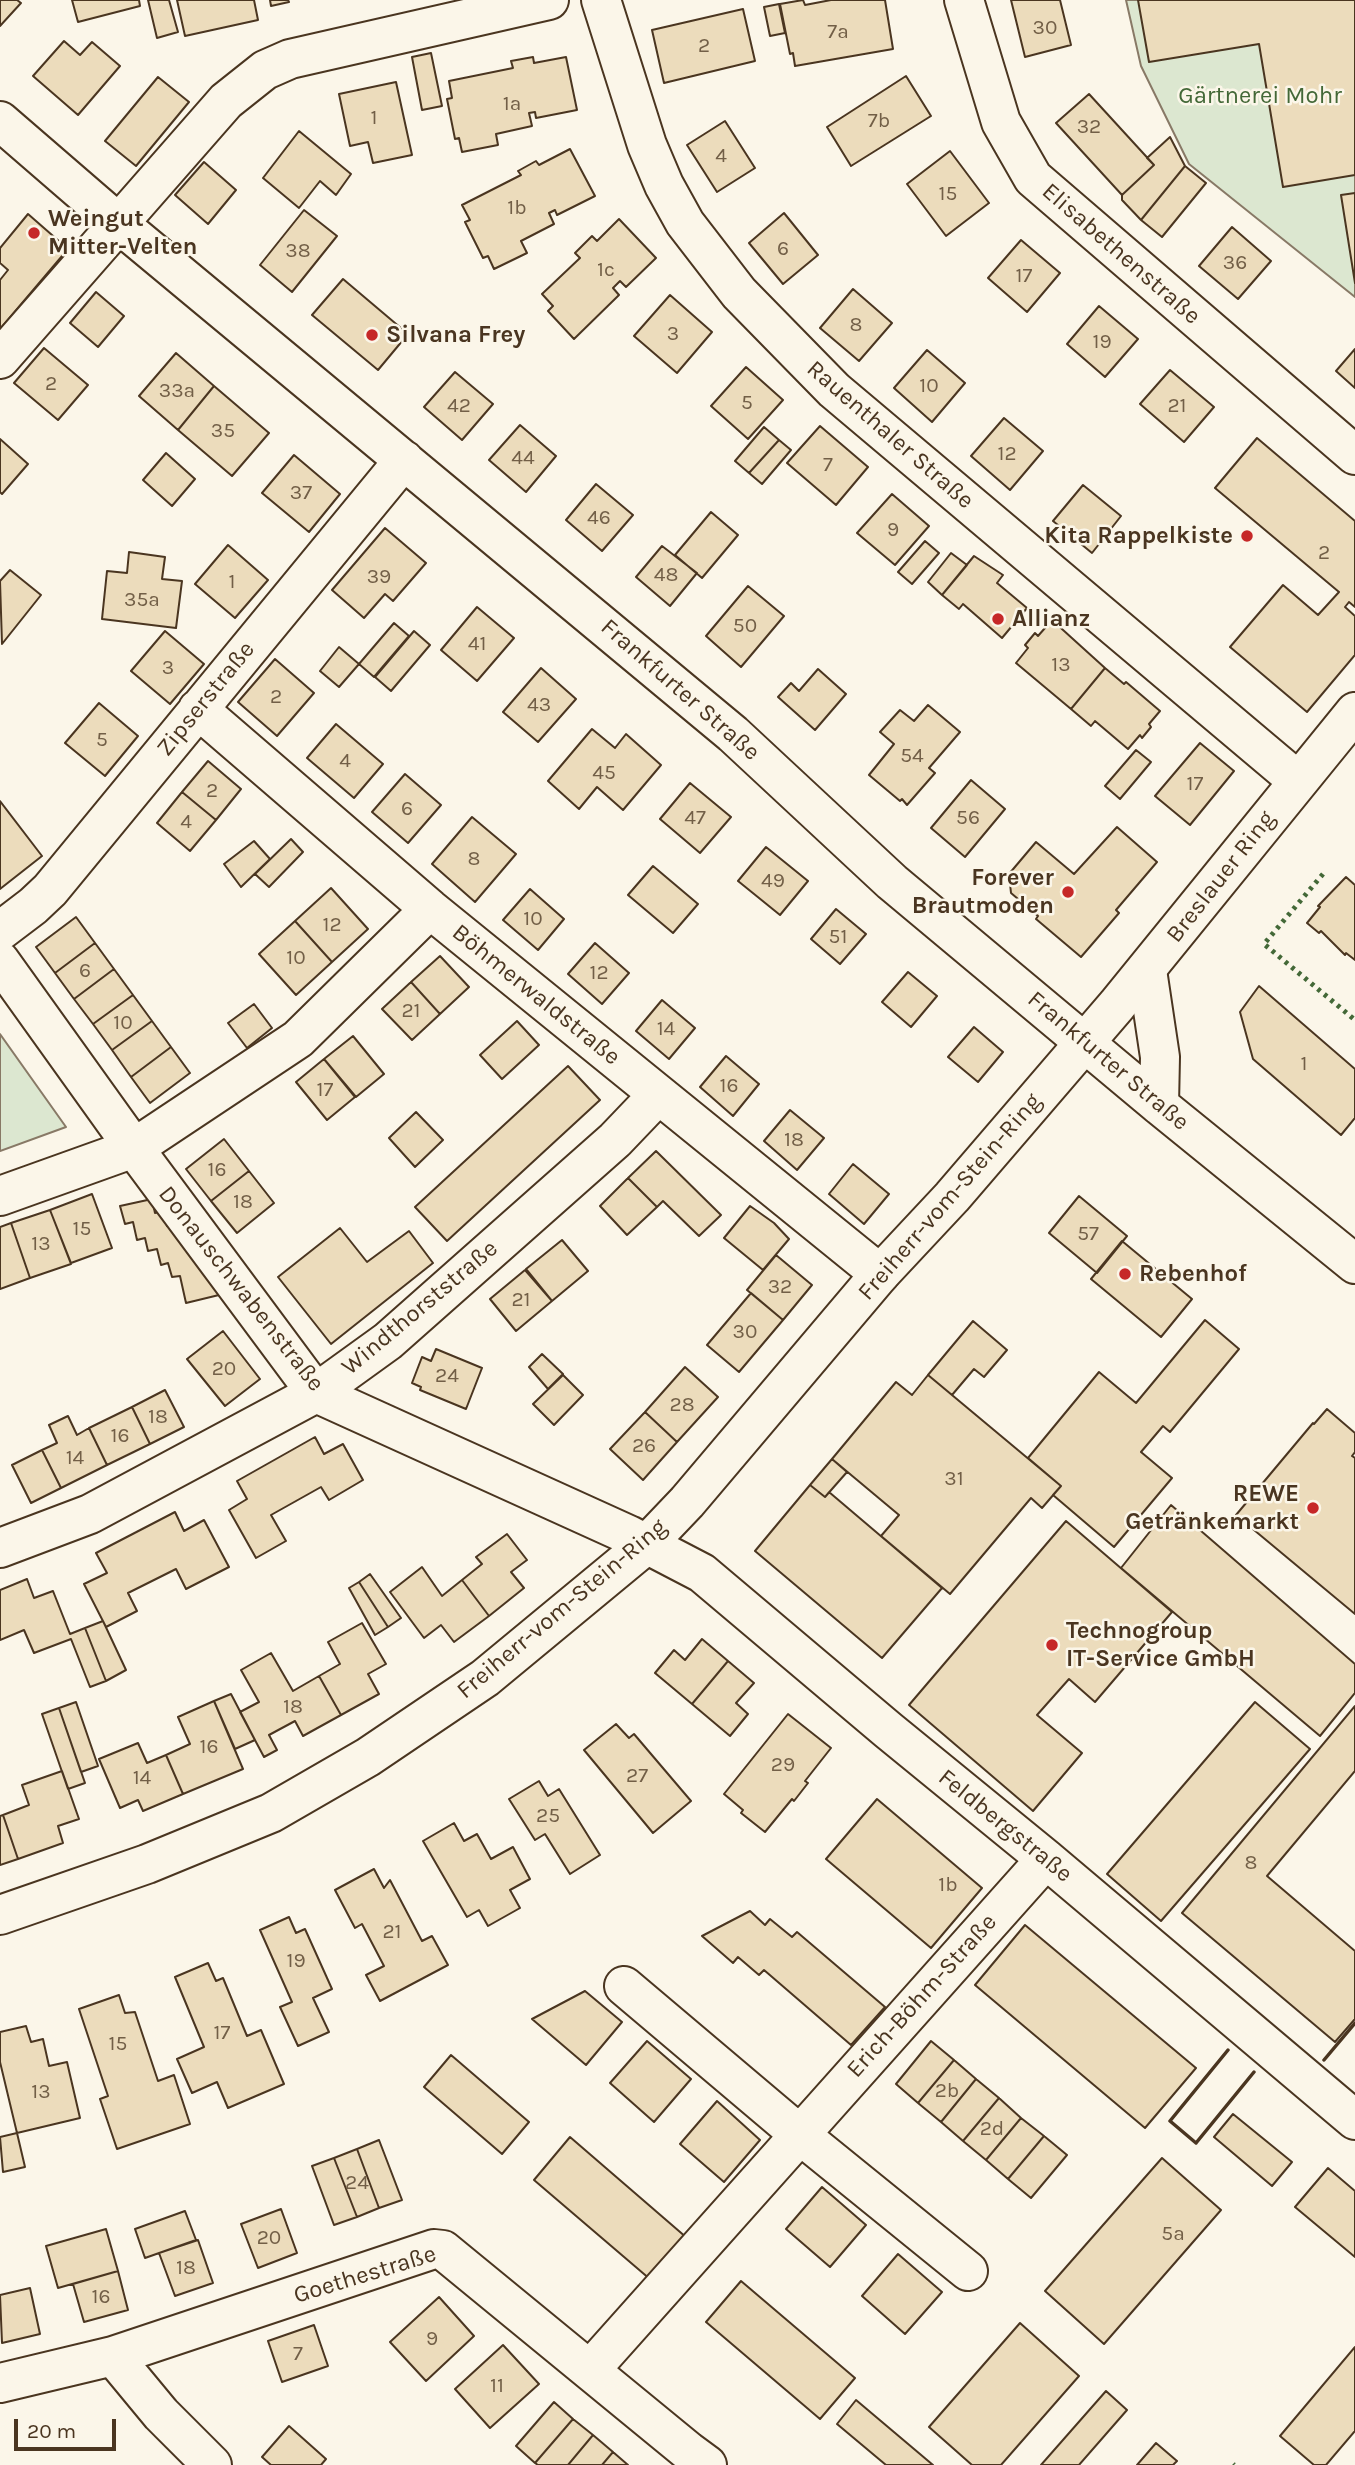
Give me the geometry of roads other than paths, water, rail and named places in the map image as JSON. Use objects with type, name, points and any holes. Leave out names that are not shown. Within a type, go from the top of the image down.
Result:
[{"type":"street","points":[[0,359],[226,101],[265,70],[290,59],[549,0]]},
{"type":"street","name":"Rauenthaler Straße","points":[[601,0],[647,145],[664,185],[685,223],[739,293],[834,390],[1298,781]]},
{"type":"street","name":"Elisabethenstraße","points":[[964,0],[1001,122],[1033,178],[1355,455]]},
{"type":"street","name":"Frankfurter Straße","points":[[0,121],[118,223],[733,734],[892,882],[1355,1264]]},
{"type":"street","name":"Zipserstraße","points":[[0,931],[50,890],[404,460]]},
{"type":"street","name":"Böhmerwaldstraße","points":[[198,709],[430,909],[880,1274]]},
{"type":"street","name":"Breslauer Ring","points":[[1085,1042],[1147,970],[1355,712]]},
{"type":"street","points":[[0,1196],[134,1148],[298,1039],[430,909]]},
{"type":"street","name":"Donauschwabenstraße","points":[[0,961],[134,1148],[316,1393],[647,1544]]},
{"type":"street","points":[[1147,970],[1160,1057],[1159,1105]]},
{"type":"street","name":"Freiherr-vom-Stein-Ring","points":[[0,1915],[147,1864],[271,1814],[369,1758],[485,1678],[647,1544],[748,1433],[880,1274],[952,1197],[1085,1042]]},
{"type":"street","name":"Windthorststraße","points":[[0,1548],[90,1514],[316,1393],[388,1341],[615,1140],[658,1096]]},
{"type":"street","name":"Feldbergstraße","points":[[647,1544],[702,1573],[1355,2120]]},
{"type":"street","name":"Erich-Böhm-Straße","points":[[590,2370],[1046,1859]]},
{"type":"street","points":[[624,1986],[799,2134],[968,2271]]},
{"type":"street","name":"Goethestraße","points":[[0,2383],[113,2356],[434,2249],[443,2249],[707,2465]]},
{"type":"street","points":[[113,2356],[161,2414],[212,2465]]},
{"type":"place","name":"Weingut Mitter-Velten","points":[[34,233]]},
{"type":"place","name":"Silvana Frey","points":[[372,335]]},
{"type":"place","name":"Kita Rappelkiste","points":[[1247,536]]},
{"type":"place","name":"Allianz","points":[[998,619]]},
{"type":"place","name":"Forever Brautmoden","points":[[1068,892]]},
{"type":"place","name":"Rebenhof","points":[[1125,1274]]},
{"type":"place","name":"REWE Getränkemarkt","points":[[1313,1508]]},
{"type":"place","name":"Technogroup IT-Service GmbH","points":[[1052,1645]]},
{"type":"park label","name":"Gärtnerei Mohr","points":[[1260,96]]}]
